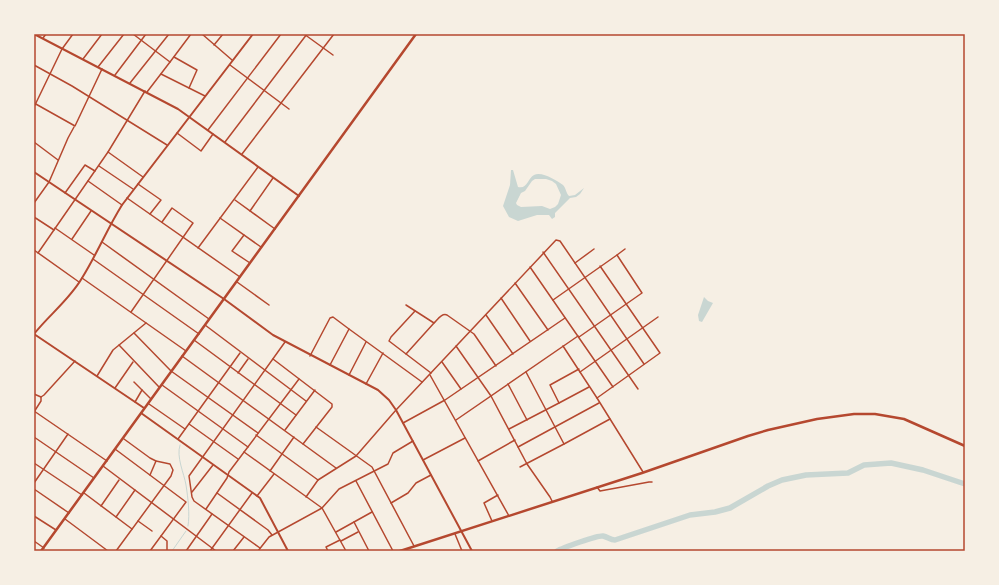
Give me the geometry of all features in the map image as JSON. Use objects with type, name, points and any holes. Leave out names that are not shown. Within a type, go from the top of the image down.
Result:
[{"type":"main road","points":[[41,551],[416,34]]},
{"type":"main road","points":[[400,551],[768,430],[817,419],[854,414],[875,414],[904,419],[965,446]]},
{"type":"street","points":[[34,34],[130,83],[190,116],[299,196]]},
{"type":"street","points":[[43,38],[46,34]]},
{"type":"street","points":[[34,107],[62,48],[73,34]]},
{"type":"street","points":[[83,59],[102,34]]},
{"type":"street","points":[[98,67],[124,34]]},
{"type":"street","points":[[133,34],[170,62]]},
{"type":"street","points":[[114,75],[146,34]]},
{"type":"street","points":[[130,83],[169,34]]},
{"type":"street","points":[[38,253],[99,166],[146,92],[191,34]]},
{"type":"street","points":[[202,34],[233,61]]},
{"type":"street","points":[[214,45],[223,34]]},
{"type":"street","points":[[144,408],[34,334],[82,278],[122,205],[253,34]]},
{"type":"street","points":[[208,130],[281,34]]},
{"type":"street","points":[[304,34],[333,55]]},
{"type":"street","points":[[242,154],[334,34]]},
{"type":"street","points":[[225,142],[307,35]]},
{"type":"street","points":[[173,57],[197,70],[189,88]]},
{"type":"street","points":[[34,65],[128,120],[167,145]]},
{"type":"street","points":[[230,65],[289,109]]},
{"type":"street","points":[[34,203],[48,182],[102,69]]},
{"type":"street","points":[[161,74],[206,97]]},
{"type":"street","points":[[35,104],[75,126]]},
{"type":"street","points":[[177,132],[201,151],[214,134]]},
{"type":"street","points":[[34,142],[58,160]]},
{"type":"street","points":[[108,152],[143,177]]},
{"type":"street","points":[[65,193],[85,165],[95,171]]},
{"type":"street","points":[[99,166],[134,190]]},
{"type":"street","points":[[198,248],[259,167]]},
{"type":"street","points":[[34,172],[224,299],[285,342],[383,394],[396,410],[472,551]]},
{"type":"street","points":[[250,211],[274,178]]},
{"type":"street","points":[[88,181],[122,205]]},
{"type":"street","points":[[138,184],[161,200],[150,214]]},
{"type":"street","points":[[127,198],[240,277]]},
{"type":"street","points":[[235,200],[275,228]]},
{"type":"street","points":[[131,312],[193,223],[172,208],[162,222]]},
{"type":"street","points":[[72,239],[91,211]]},
{"type":"street","points":[[34,217],[72,239],[95,256]]},
{"type":"street","points":[[220,218],[261,246]]},
{"type":"street","points":[[244,235],[232,251],[250,263]]},
{"type":"street","points":[[306,497],[318,480],[356,456],[396,410],[554,241],[558,240],[575,263],[644,364]]},
{"type":"street","points":[[102,241],[209,319]]},
{"type":"street","points":[[575,263],[594,249]]},
{"type":"street","points":[[553,300],[625,249]]},
{"type":"street","points":[[34,250],[79,282]]},
{"type":"street","points":[[544,252],[638,389]]},
{"type":"street","points":[[456,420],[642,293],[616,255]]},
{"type":"street","points":[[93,259],[199,334]]},
{"type":"street","points":[[597,398],[660,353],[600,266]]},
{"type":"street","points":[[530,267],[613,387]]},
{"type":"street","points":[[82,278],[186,351]]},
{"type":"street","points":[[237,281],[269,305]]},
{"type":"street","points":[[515,283],[548,330]]},
{"type":"street","points":[[501,298],[530,342]]},
{"type":"street","points":[[406,305],[434,323]]},
{"type":"street","points":[[415,311],[389,339],[390,343],[430,374],[509,516]]},
{"type":"street","points":[[406,354],[434,323],[445,314],[470,331],[496,366]]},
{"type":"street","points":[[486,315],[513,354]]},
{"type":"street","points":[[310,356],[330,318],[333,317],[422,382]]},
{"type":"street","points":[[580,372],[658,317]]},
{"type":"street","points":[[403,423],[445,400],[565,318]]},
{"type":"street","points":[[97,376],[113,350],[146,323]]},
{"type":"street","points":[[205,325],[248,359],[306,401]]},
{"type":"street","points":[[330,365],[349,329]]},
{"type":"street","points":[[134,333],[171,371],[258,433]]},
{"type":"street","points":[[194,340],[296,415]]},
{"type":"street","points":[[349,375],[367,341]]},
{"type":"street","points":[[260,548],[193,500],[189,476],[285,342]]},
{"type":"street","points":[[119,345],[161,386],[248,447]]},
{"type":"street","points":[[456,346],[491,396],[527,464],[552,501]]},
{"type":"street","points":[[564,346],[643,472]]},
{"type":"street","points":[[178,439],[240,352]]},
{"type":"street","points":[[366,384],[383,353]]},
{"type":"street","points":[[182,356],[337,468]]},
{"type":"street","points":[[238,373],[248,359]]},
{"type":"street","points":[[273,359],[315,390],[332,405],[304,444]]},
{"type":"street","points":[[75,361],[41,397],[34,411],[107,461]]},
{"type":"street","points":[[115,388],[134,361]]},
{"type":"street","points":[[442,362],[461,389]]},
{"type":"street","points":[[559,402],[550,385],[579,369]]},
{"type":"street","points":[[526,372],[564,444]]},
{"type":"street","points":[[206,509],[228,476],[229,472],[299,379]]},
{"type":"street","points":[[134,382],[151,399]]},
{"type":"street","points":[[508,384],[527,420]]},
{"type":"street","points":[[509,429],[590,386]]},
{"type":"street","points":[[135,402],[142,390]]},
{"type":"street","points":[[285,430],[315,390]]},
{"type":"street","points":[[34,394],[41,397]]},
{"type":"street","points":[[148,403],[185,429]]},
{"type":"street","points":[[518,447],[600,403]]},
{"type":"street","points":[[141,413],[257,496],[262,501],[288,551]]},
{"type":"street","points":[[520,467],[610,419]]},
{"type":"street","points":[[189,424],[238,460]]},
{"type":"street","points":[[316,427],[372,467],[415,546]]},
{"type":"street","points":[[34,482],[68,434]]},
{"type":"street","points":[[256,436],[318,480]]},
{"type":"street","points":[[34,437],[94,478]]},
{"type":"street","points":[[270,471],[294,437]]},
{"type":"street","points":[[423,460],[466,437]]},
{"type":"street","points":[[116,551],[173,472],[173,468],[170,464],[150,458],[123,438]]},
{"type":"street","points":[[478,461],[515,440]]},
{"type":"street","points":[[258,551],[269,537],[322,508],[337,491],[388,464],[395,451],[413,441]]},
{"type":"street","points":[[115,449],[186,502],[150,551]]},
{"type":"street","points":[[244,452],[322,508],[346,551]]},
{"type":"street","points":[[150,475],[156,461]]},
{"type":"street","points":[[34,463],[101,506],[132,529]]},
{"type":"street","points":[[191,493],[213,465]]},
{"type":"street","points":[[103,466],[216,551]]},
{"type":"street","points":[[257,496],[274,474]]},
{"type":"street","points":[[391,503],[408,494],[416,483],[431,475]]},
{"type":"street","points":[[101,506],[120,479]]},
{"type":"street","points":[[356,481],[393,551]]},
{"type":"street","points":[[597,487],[600,491],[652,482]]},
{"type":"street","points":[[34,489],[69,513]]},
{"type":"street","points":[[116,517],[135,490]]},
{"type":"street","points":[[217,493],[268,530],[272,535]]},
{"type":"street","points":[[210,551],[252,493]]},
{"type":"street","points":[[492,521],[484,503],[498,495]]},
{"type":"street","points":[[336,532],[372,512]]},
{"type":"street","points":[[186,551],[212,514]]},
{"type":"street","points":[[34,516],[56,530]]},
{"type":"street","points":[[65,519],[108,551]]},
{"type":"street","points":[[138,521],[152,531]]},
{"type":"street","points":[[354,522],[369,551]]},
{"type":"street","points":[[328,551],[326,547],[359,531]]},
{"type":"street","points":[[455,533],[462,551]]},
{"type":"street","points":[[161,536],[167,541],[166,551]]},
{"type":"street","points":[[233,551],[244,537]]},
{"type":"street","points":[[34,541],[44,548]]},
{"type":"shaded area","points":[[511,170],[513,170],[518,187],[524,187],[534,175],[541,174],[563,185],[569,196],[575,195],[584,188],[576,197],[570,198],[555,213],[555,217],[552,219],[549,215],[537,215],[518,221],[509,217],[503,206],[510,185]],"holes":[[[535,179],[546,179],[556,184],[561,195],[558,204],[555,207],[550,209],[542,206],[521,207],[517,205],[516,203],[521,193],[525,191],[532,181]]]},
{"type":"shaded area","points":[[704,297],[713,303],[702,322],[699,321],[698,315]]},
{"type":"waterway","points":[[180,445],[179,455],[188,501],[188,526]]},
{"type":"waterway","points":[[557,551],[600,536],[615,540],[690,515],[715,512],[730,508],[768,486],[782,480],[806,475],[848,473],[864,465],[891,463],[923,470],[965,484]]},
{"type":"waterway","points":[[172,551],[186,531]]}]
